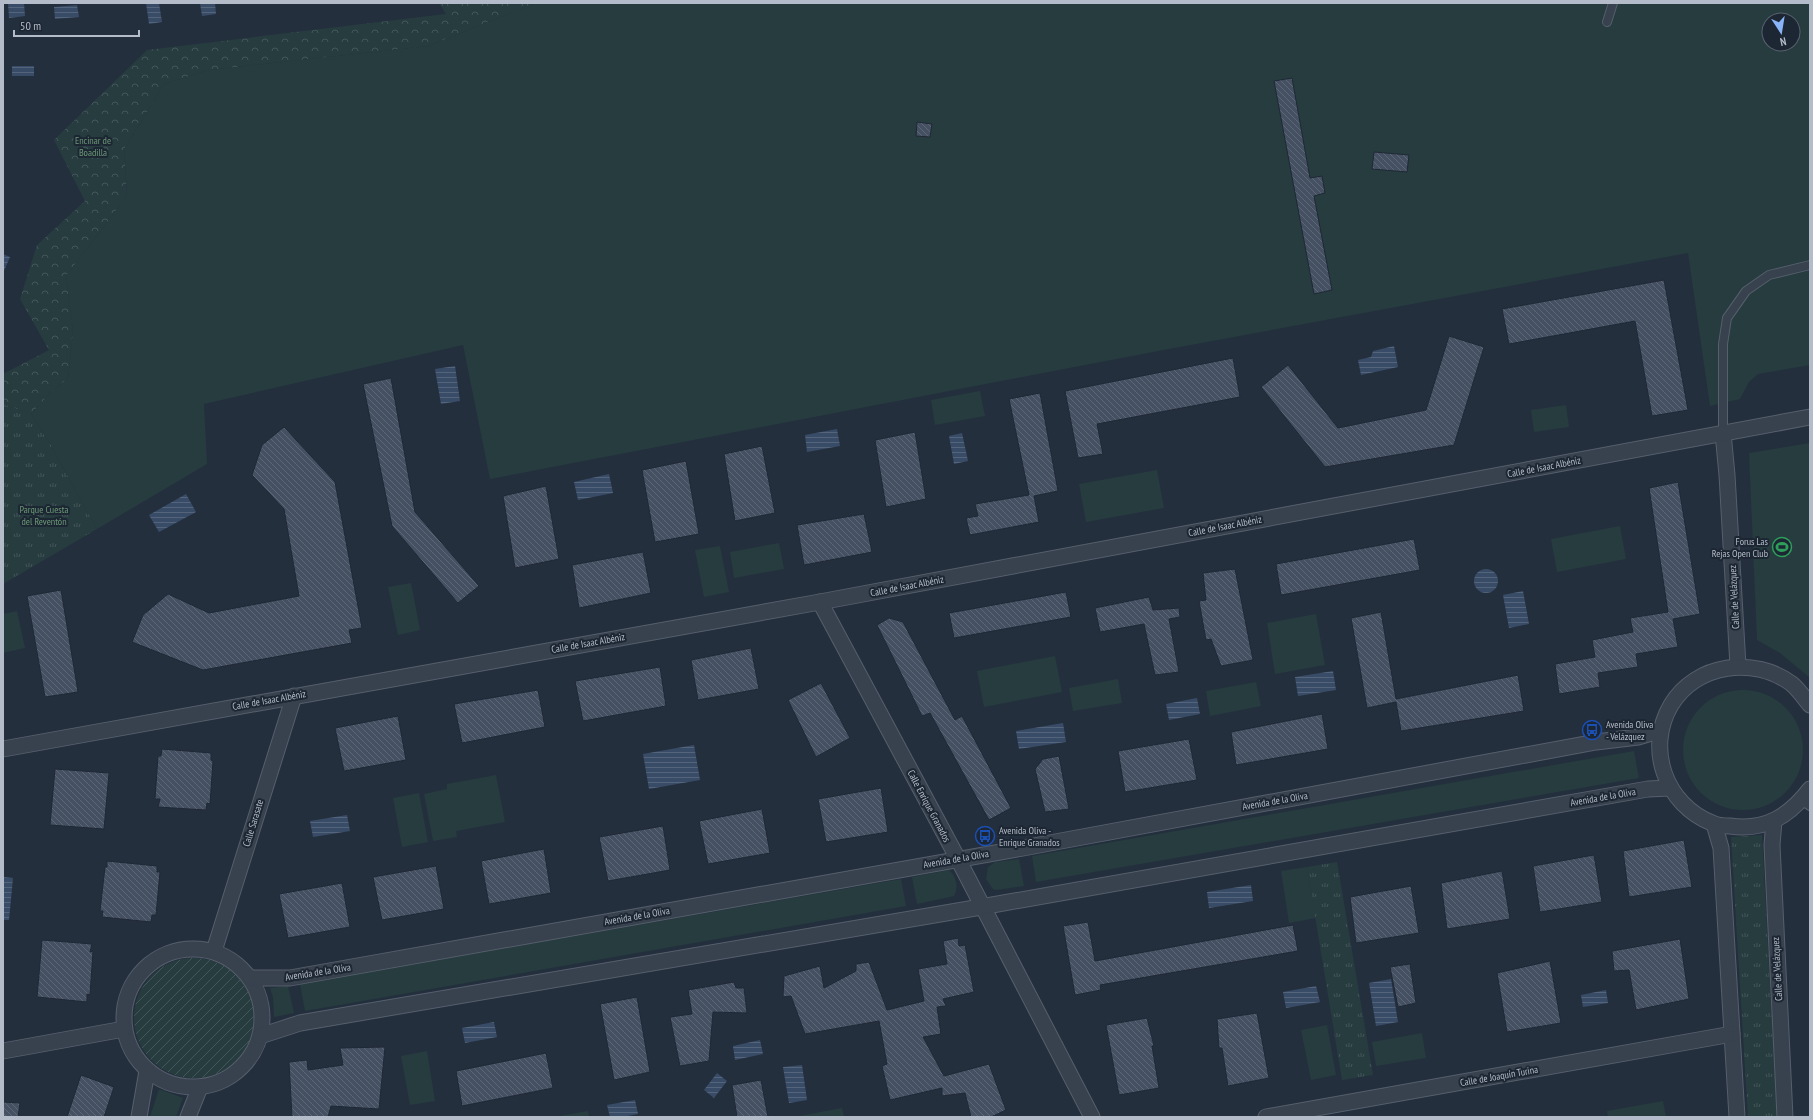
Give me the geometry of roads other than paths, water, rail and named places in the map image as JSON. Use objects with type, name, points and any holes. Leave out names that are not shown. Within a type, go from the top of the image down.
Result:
[{"type":"street","name":"Calle de Isaac Albéniz","points":[[3,749],[820,602],[1810,418]]},
{"type":"street","name":"Calle de Velázquez","points":[[1723,433],[1727,475],[1738,666]]},
{"type":"street","name":"Calle Enrique Granados","points":[[820,602],[958,859],[981,907],[1092,1117]]},
{"type":"street","points":[[1807,798],[1774,821],[1744,828],[1714,824],[1696,816],[1681,803],[1670,788],[1660,759],[1661,730],[1671,705],[1688,685],[1712,671],[1738,666],[1767,670],[1793,685],[1810,705]]},
{"type":"street","name":"Calle Sarasate","points":[[214,951],[294,696]]},
{"type":"street","name":"Avenida de la Oliva","points":[[251,978],[290,978],[958,859],[1596,742],[1638,737],[1661,730]]},
{"type":"street","name":"Avenida de la Oliva","points":[[260,1036],[300,1023],[981,907],[1641,790],[1670,788]]},
{"type":"street","name":"Calle de Velázquez","points":[[1774,821],[1772,845],[1785,1117]]},
{"type":"street","points":[[1714,824],[1721,848],[1737,1117]]},
{"type":"street","points":[[191,948],[214,951],[235,962],[251,978],[260,996],[263,1016],[260,1036],[252,1055],[238,1071],[220,1082],[200,1087],[181,1086],[163,1081],[147,1070],[132,1052],[124,1029],[124,1005],[132,983],[147,965],[168,952],[191,948]]},
{"type":"street","points":[[3,1051],[124,1029]]},
{"type":"street","name":"Calle de Joaquín Turina","points":[[1266,1117],[1732,1034]]},
{"type":"street","points":[[139,1117],[147,1070]]},
{"type":"street","points":[[188,1117],[200,1087]]},
{"type":"lane","points":[[1607,22],[1613,3]]},
{"type":"lane","points":[[1723,433],[1723,344],[1727,318],[1746,291],[1769,275],[1810,265]]},
{"type":"water","points":[[8,3],[24,3],[25,16],[9,18]]},
{"type":"water","points":[[146,3],[159,3],[162,22],[149,24]]},
{"type":"water","points":[[200,3],[215,3],[216,14],[202,16]]},
{"type":"water","points":[[77,5],[79,17],[55,19],[54,7]]},
{"type":"water","points":[[12,66],[34,66],[34,76],[12,76]]},
{"type":"water","points":[[3,254],[10,257],[3,273]]},
{"type":"water","points":[[1394,346],[1398,367],[1361,375],[1358,360],[1371,357],[1373,351]]},
{"type":"water","points":[[455,366],[460,401],[441,404],[435,369]]},
{"type":"water","points":[[837,429],[840,446],[807,452],[805,435]]},
{"type":"water","points":[[962,433],[968,461],[954,464],[949,436]]},
{"type":"water","points":[[609,474],[613,493],[578,500],[574,482]]},
{"type":"water","points":[[186,494],[196,512],[159,532],[149,515]]},
{"type":"water","points":[[1486,569],[1495,572],[1498,581],[1495,590],[1486,593],[1477,590],[1474,581],[1477,572]]},
{"type":"water","points":[[1523,591],[1529,624],[1509,628],[1503,595]]},
{"type":"water","points":[[1333,671],[1336,690],[1298,696],[1295,677]]},
{"type":"water","points":[[1197,698],[1200,714],[1169,720],[1166,704]]},
{"type":"water","points":[[1063,723],[1066,742],[1019,749],[1016,731]]},
{"type":"water","points":[[694,745],[700,780],[649,789],[643,754]]},
{"type":"water","points":[[347,815],[350,831],[313,837],[310,821]]},
{"type":"water","points":[[3,877],[13,878],[9,920],[3,920]]},
{"type":"water","points":[[1251,885],[1253,901],[1209,908],[1207,892]]},
{"type":"water","points":[[1391,979],[1398,1022],[1376,1026],[1369,983]]},
{"type":"water","points":[[1316,986],[1320,1002],[1286,1008],[1283,992]]},
{"type":"water","points":[[1606,990],[1608,1003],[1583,1007],[1581,995]]},
{"type":"water","points":[[494,1022],[497,1037],[465,1043],[462,1028]]},
{"type":"water","points":[[760,1040],[763,1054],[735,1060],[733,1046]]},
{"type":"water","points":[[802,1065],[807,1100],[789,1103],[783,1067]]},
{"type":"water","points":[[717,1073],[727,1081],[714,1098],[704,1090]]},
{"type":"water","points":[[635,1100],[638,1114],[622,1117],[610,1117],[607,1105]]},
{"type":"place","name":"Forus Las Rejas Open Club","points":[[1782,547]]},
{"type":"place","name":"Avenida Oliva - Velázquez","points":[[1592,730]]},
{"type":"place","name":"Avenida Oliva - Enrique Granados","points":[[985,836]]},
{"type":"park label","name":"Encinar de Boadilla","points":[[93,146]]},
{"type":"park label","name":"Parque Cuesta del Reventón","points":[[44,514]]}]
